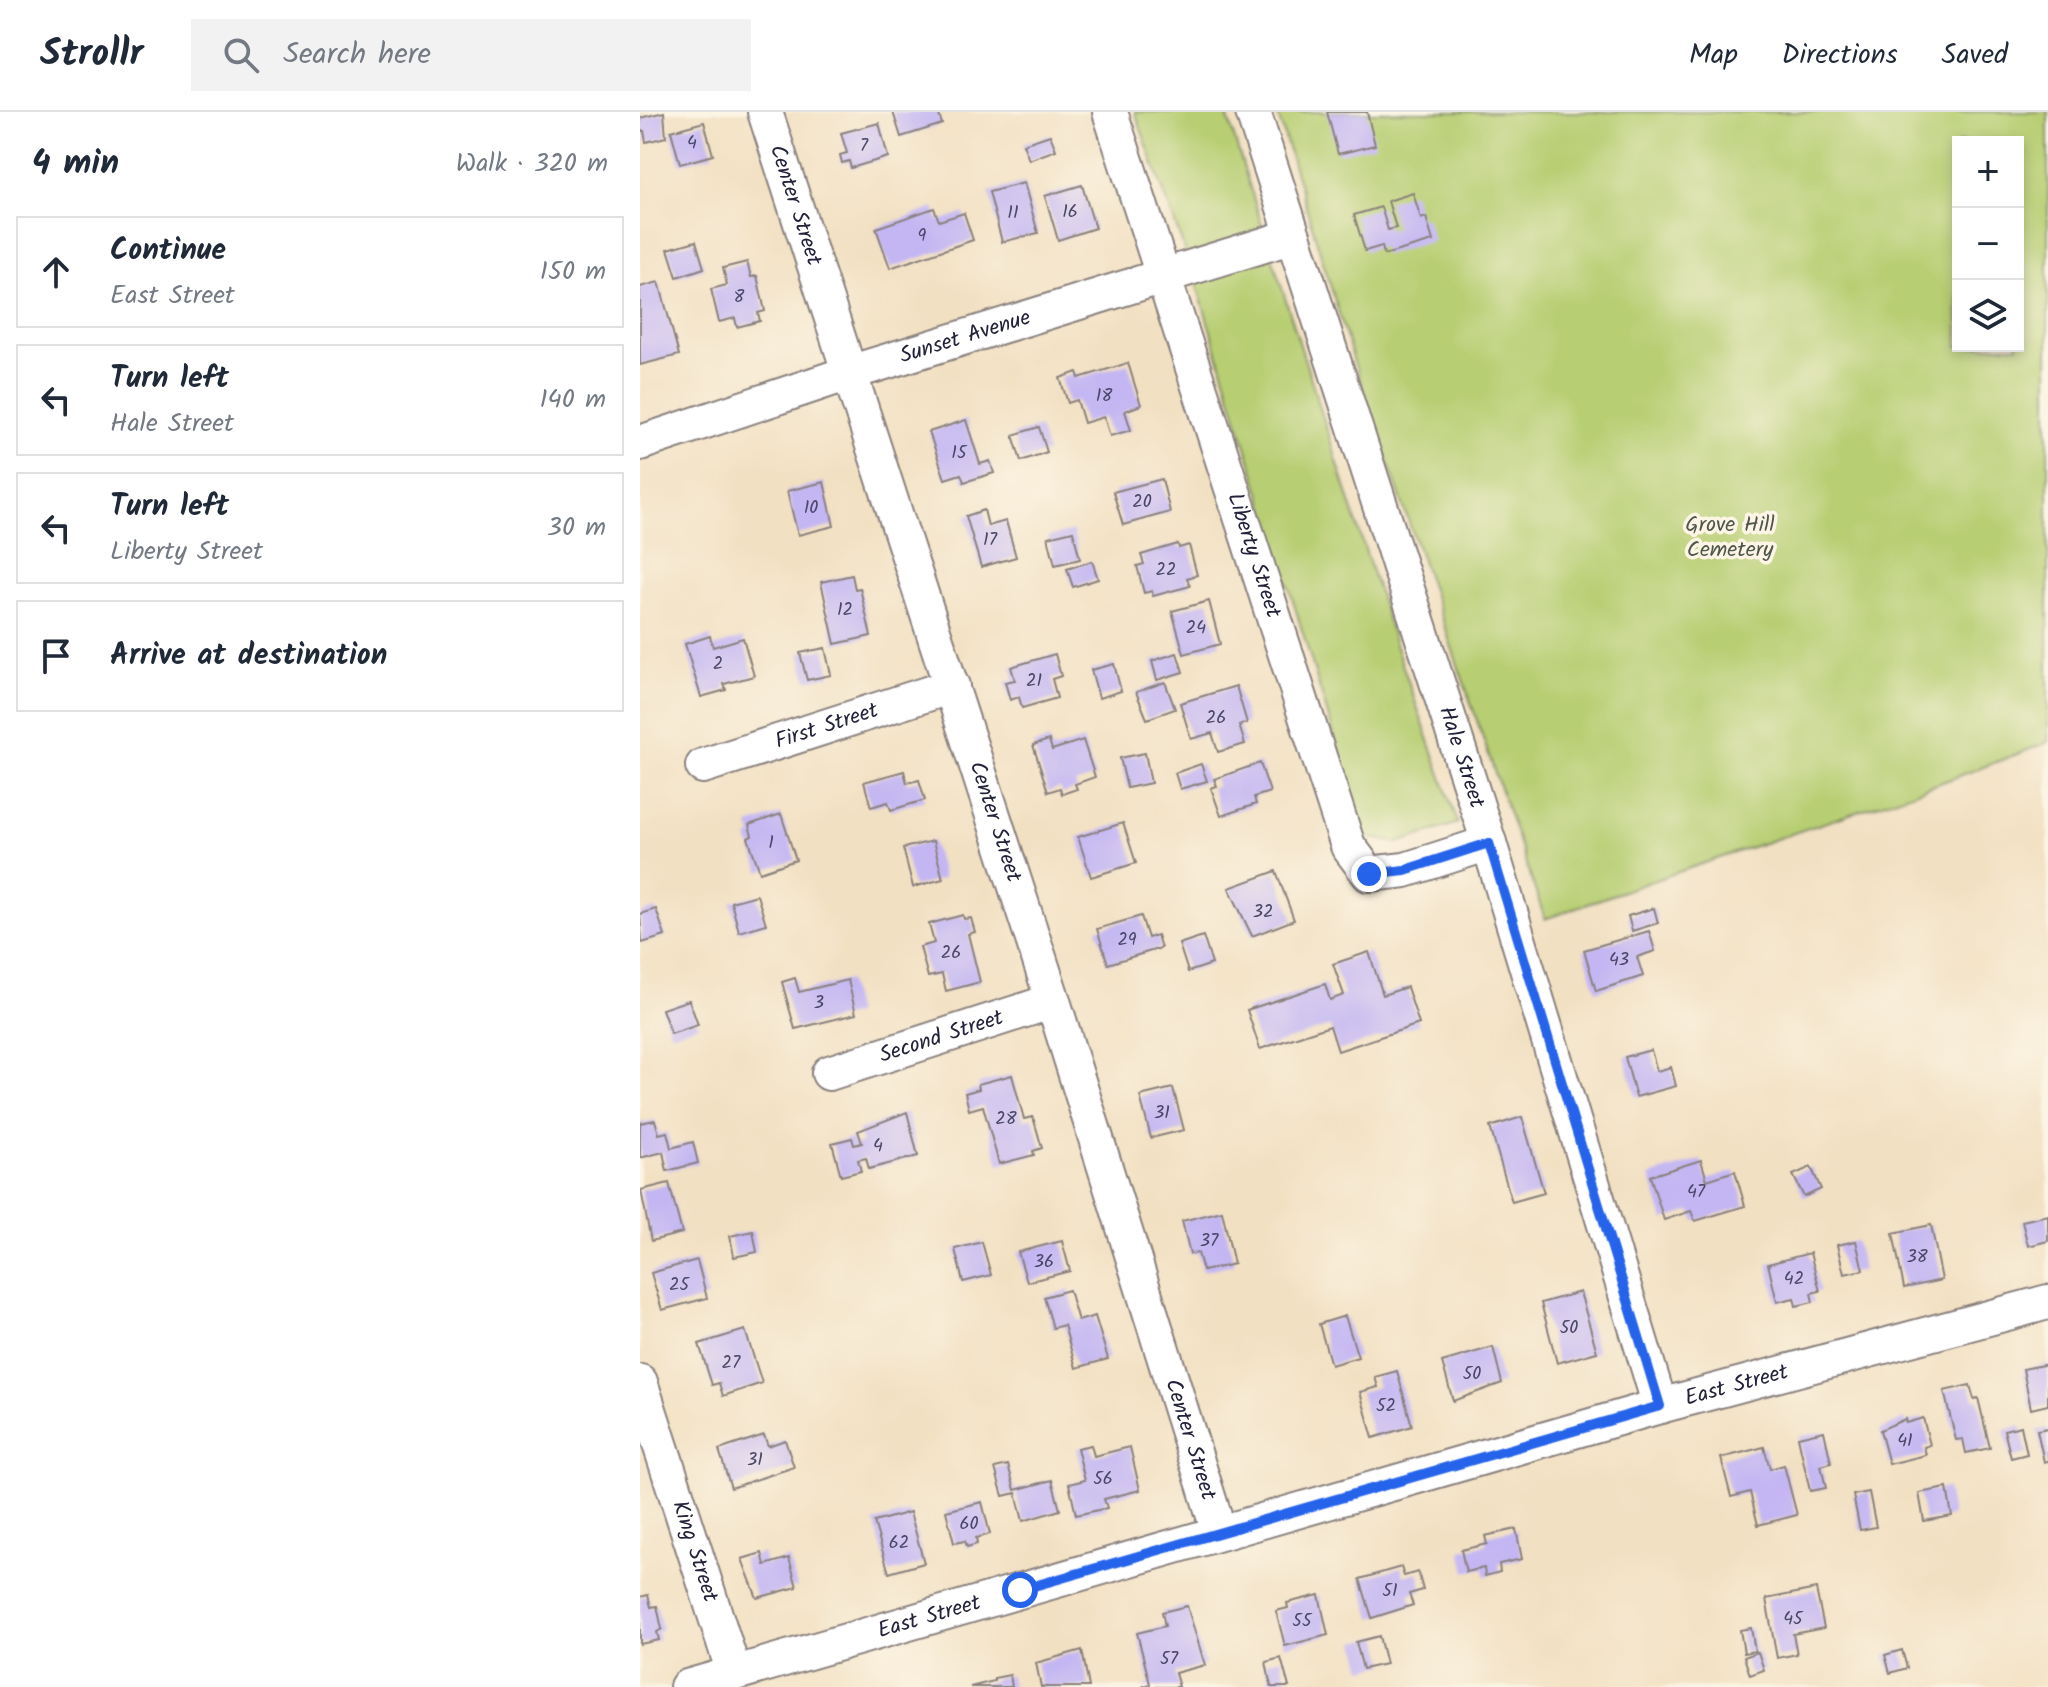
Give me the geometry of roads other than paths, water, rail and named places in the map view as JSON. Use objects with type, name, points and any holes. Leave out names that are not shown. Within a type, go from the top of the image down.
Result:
[{"type":"street","name":"Center Street","points":[[765,112],[1053,1001],[1219,1532]]},
{"type":"street","name":"Liberty Street","points":[[1110,112],[1348,846],[1369,874],[1405,870],[1489,843]]},
{"type":"street","name":"Hale Street","points":[[1253,112],[1489,843],[1660,1406]]},
{"type":"street","name":"Sunset Avenue","points":[[640,443],[849,373],[1293,236]]},
{"type":"street","name":"First Street","points":[[703,766],[952,686]]},
{"type":"street","name":"Second Street","points":[[829,1073],[1053,1001]]},
{"type":"street","name":"East Street","points":[[687,1687],[1660,1406],[2048,1302]]},
{"type":"street","name":"King Street","points":[[640,1382],[734,1673]]},
{"type":"park label","name":"Grove Hill Cemetery","points":[[1730,538]]}]
